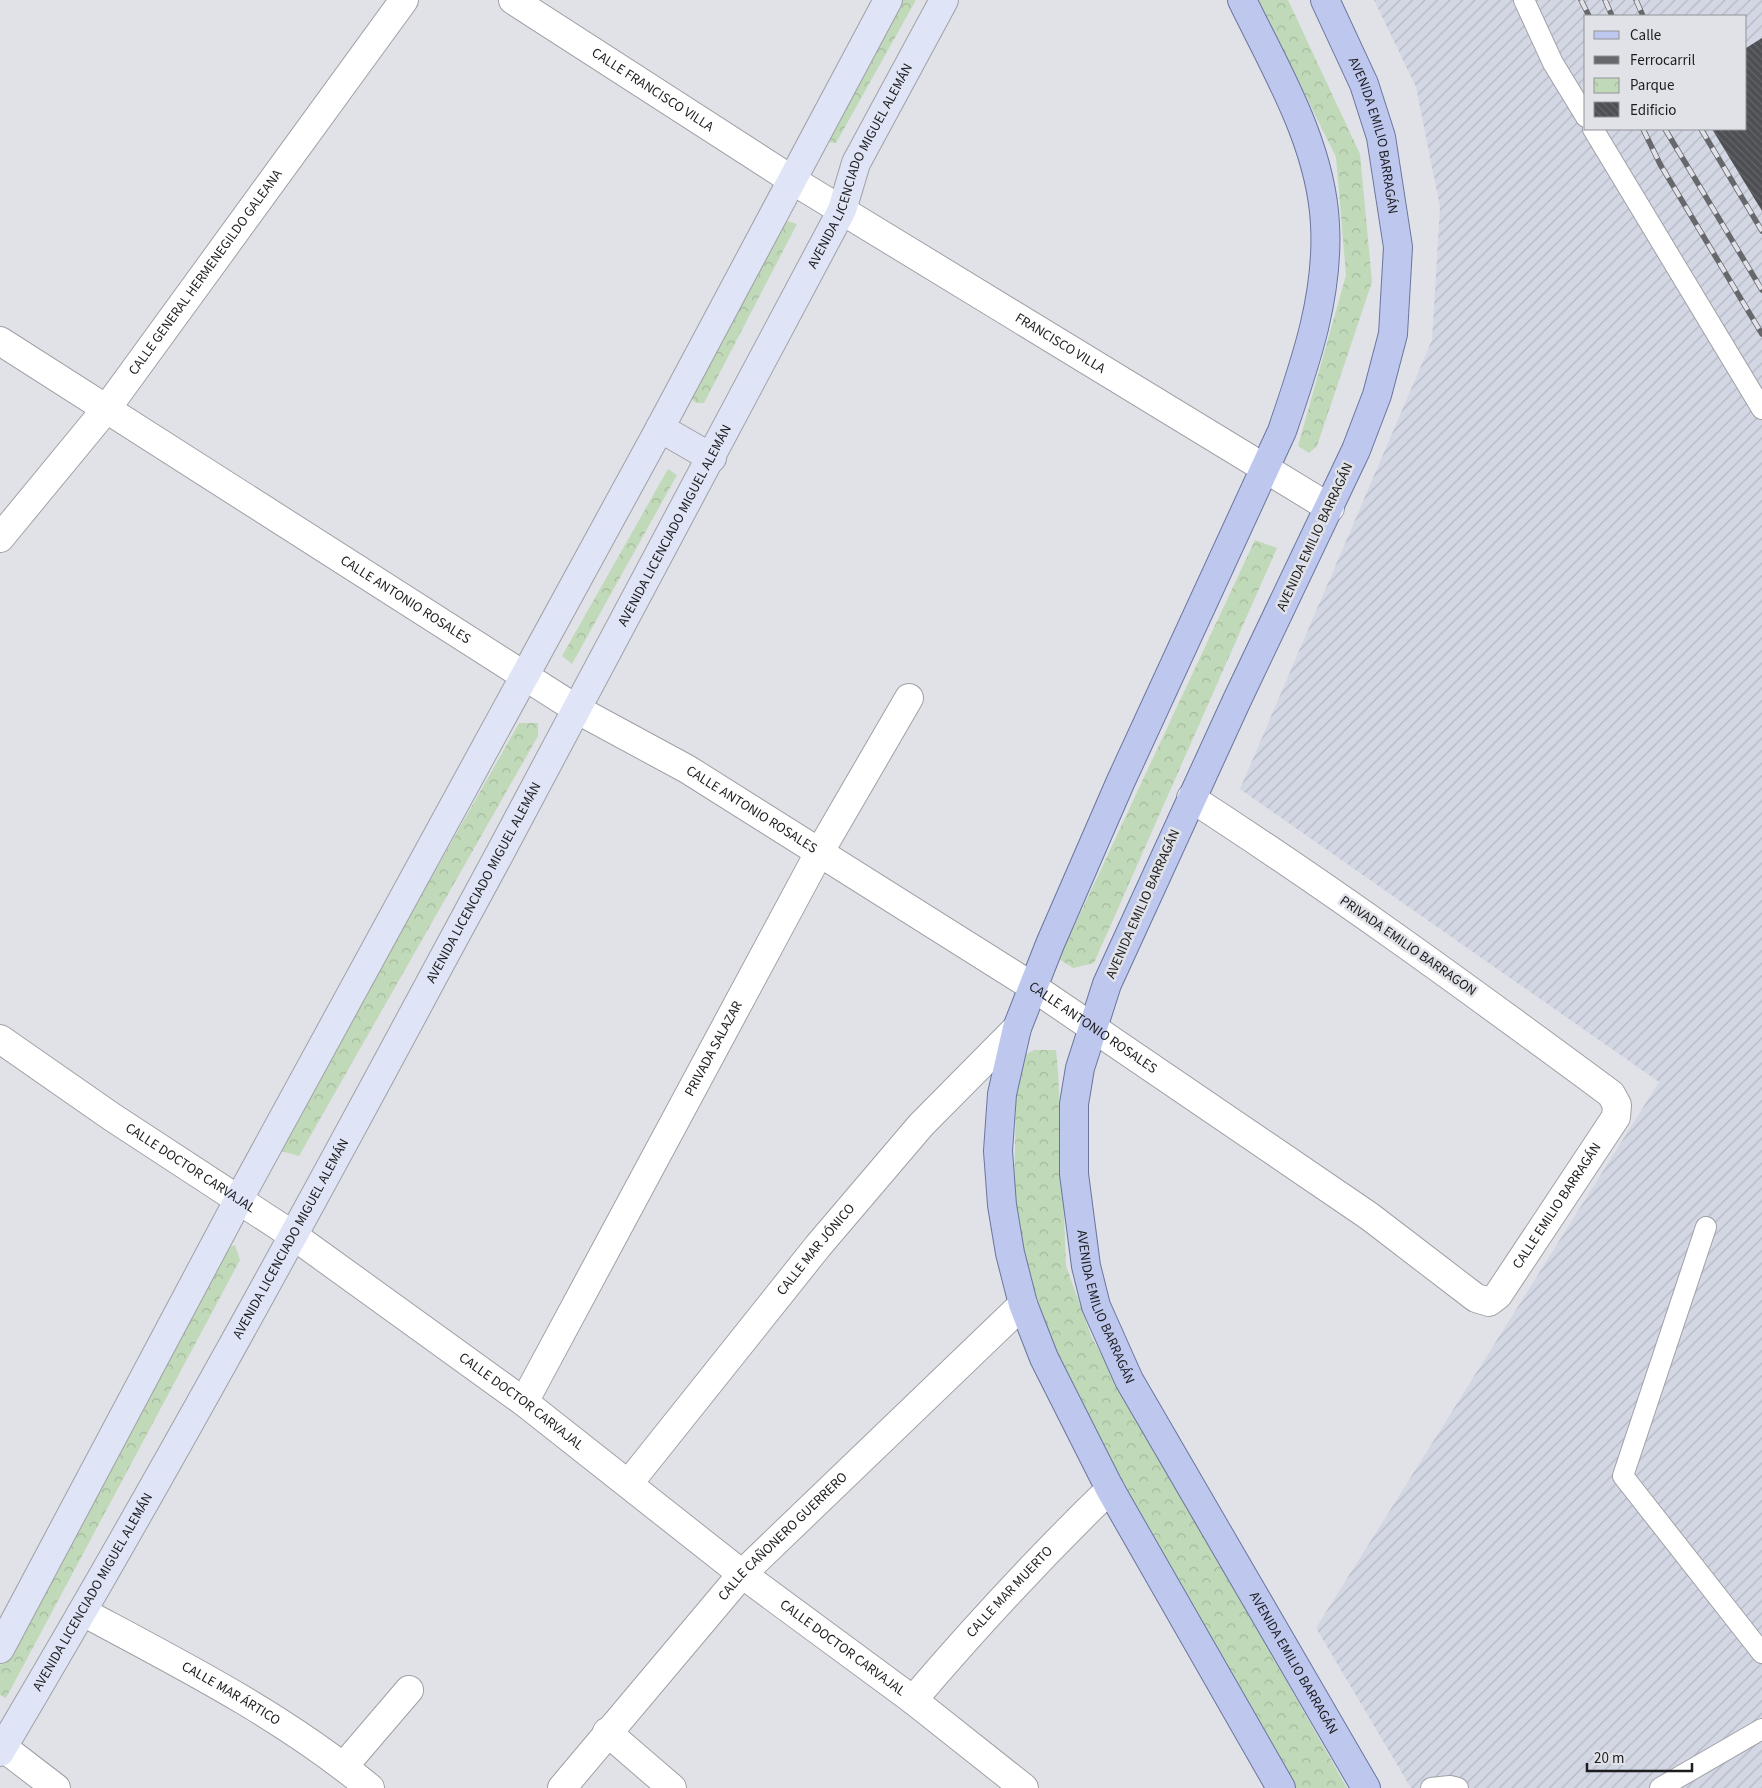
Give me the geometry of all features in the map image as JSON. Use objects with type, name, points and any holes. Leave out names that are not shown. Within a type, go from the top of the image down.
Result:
[{"type":"main road","points":[[0,1649],[239,1199],[660,428],[888,0]]},
{"type":"main road","name":"AVENIDA LICENCIADO MIGUEL ALEMÁN","points":[[1,1748],[83,1612],[294,1236],[578,710],[842,210],[856,163],[944,0]]},
{"type":"main road","points":[[1242,0],[1302,128],[1317,176],[1325,223],[1324,270],[1317,320],[1285,422],[1120,783],[1017,1028],[1002,1094],[998,1151],[1002,1205],[1010,1253],[1023,1304],[1044,1358],[1110,1489],[1281,1788]]},
{"type":"main road","name":"AVENIDA EMILIO BARRAGÁN","points":[[1325,0],[1364,84],[1382,137],[1398,247],[1393,334],[1377,395],[1356,450],[1191,798],[1108,984],[1080,1068],[1074,1104],[1074,1166],[1078,1217],[1086,1266],[1096,1306],[1129,1380],[1366,1788]]},
{"type":"main road","points":[[660,428],[712,458]]},
{"type":"street","name":"CALLE GENERAL HERMENEGILDO GALEANA","points":[[0,538],[107,408],[404,0]]},
{"type":"street","name":"CALLE FRANCISCO VILLA","points":[[513,0],[792,180]]},
{"type":"street","name":"FRANCISCO VILLA","points":[[792,180],[1159,402],[1264,470],[1330,508]]},
{"type":"street","name":"CALLE ANTONIO ROSALES","points":[[0,341],[578,710],[688,769],[1033,987],[1369,1216],[1476,1298],[1489,1302]]},
{"type":"street","name":"PRIVADA SALAZAR","points":[[524,1402],[819,853],[909,698]]},
{"type":"street","name":"PRIVADA EMILIO BARRAGON","points":[[1191,798],[1264,845],[1436,965],[1611,1094],[1617,1105]]},
{"type":"street","name":"CALLE MAR JÓNICO","points":[[628,1483],[818,1246],[914,1133],[1017,1028]]},
{"type":"street","name":"CALLE DOCTOR CARVAJAL","points":[[0,1039],[112,1117],[294,1236],[524,1402],[742,1574],[913,1700],[1024,1788]]},
{"type":"street","name":"CALLE EMILIO BARRAGÁN","points":[[1489,1302],[1498,1295],[1616,1117],[1617,1105]]},
{"type":"street","name":"CALLE CAÑONERO GUERRERO","points":[[562,1788],[607,1732],[742,1574],[1023,1304]]},
{"type":"street","name":"CALLE MAR MUERTO","points":[[913,1700],[972,1630],[1049,1549],[1110,1489]]},
{"type":"street","name":"CALLE MAR ÁRTICO","points":[[83,1612],[247,1701],[344,1766],[370,1788]]},
{"type":"street","points":[[344,1766],[409,1690]]},
{"type":"street","points":[[607,1732],[672,1788]]},
{"type":"street","points":[[1,1748],[56,1788]]},
{"type":"lane","points":[[1524,0],[1554,64],[1584,114]]},
{"type":"lane","points":[[1594,130],[1762,409]]},
{"type":"lane","points":[[1706,1227],[1623,1476],[1762,1653]]},
{"type":"lane","points":[[1660,1788],[1762,1729]]},
{"type":"lane","points":[[1431,1788],[1450,1786],[1458,1788]]},
{"type":"shaded area","points":[[1374,0],[1762,0],[1762,1788],[1411,1788],[1316,1628],[1659,1082],[1240,789],[1432,340],[1440,207],[1416,87]]},
{"type":"green space","points":[[896,0],[916,0],[836,143],[819,141]]},
{"type":"green space","points":[[1258,0],[1288,0],[1360,154],[1372,282],[1317,446],[1309,453],[1298,446],[1346,275],[1336,157]]},
{"type":"green space","points":[[783,220],[797,224],[704,403],[696,403],[690,397]]},
{"type":"green space","points":[[668,469],[677,475],[572,664],[562,656]]},
{"type":"green space","points":[[1255,540],[1277,548],[1094,963],[1073,968],[1059,959]]},
{"type":"green space","points":[[519,723],[538,723],[538,736],[299,1156],[277,1150]]},
{"type":"green space","points":[[1034,1050],[1056,1050],[1066,1266],[1092,1338],[1347,1788],[1291,1788],[1119,1483],[1056,1352],[1028,1285],[1014,1188],[1017,1059]]},
{"type":"green space","points":[[235,1245],[240,1260],[6,1698],[0,1695],[0,1666],[220,1251]]},
{"type":"building","points":[[1762,38],[1762,211],[1713,130],[1747,130],[1747,47]]},
{"type":"railway","points":[[1581,0],[1588,15]]},
{"type":"railway","points":[[1605,0],[1612,15]]},
{"type":"railway","points":[[1636,0],[1643,15]]},
{"type":"railway","points":[[1643,130],[1660,164],[1762,334]]},
{"type":"railway","points":[[1666,130],[1762,290]]},
{"type":"railway","points":[[1702,130],[1762,231]]}]
